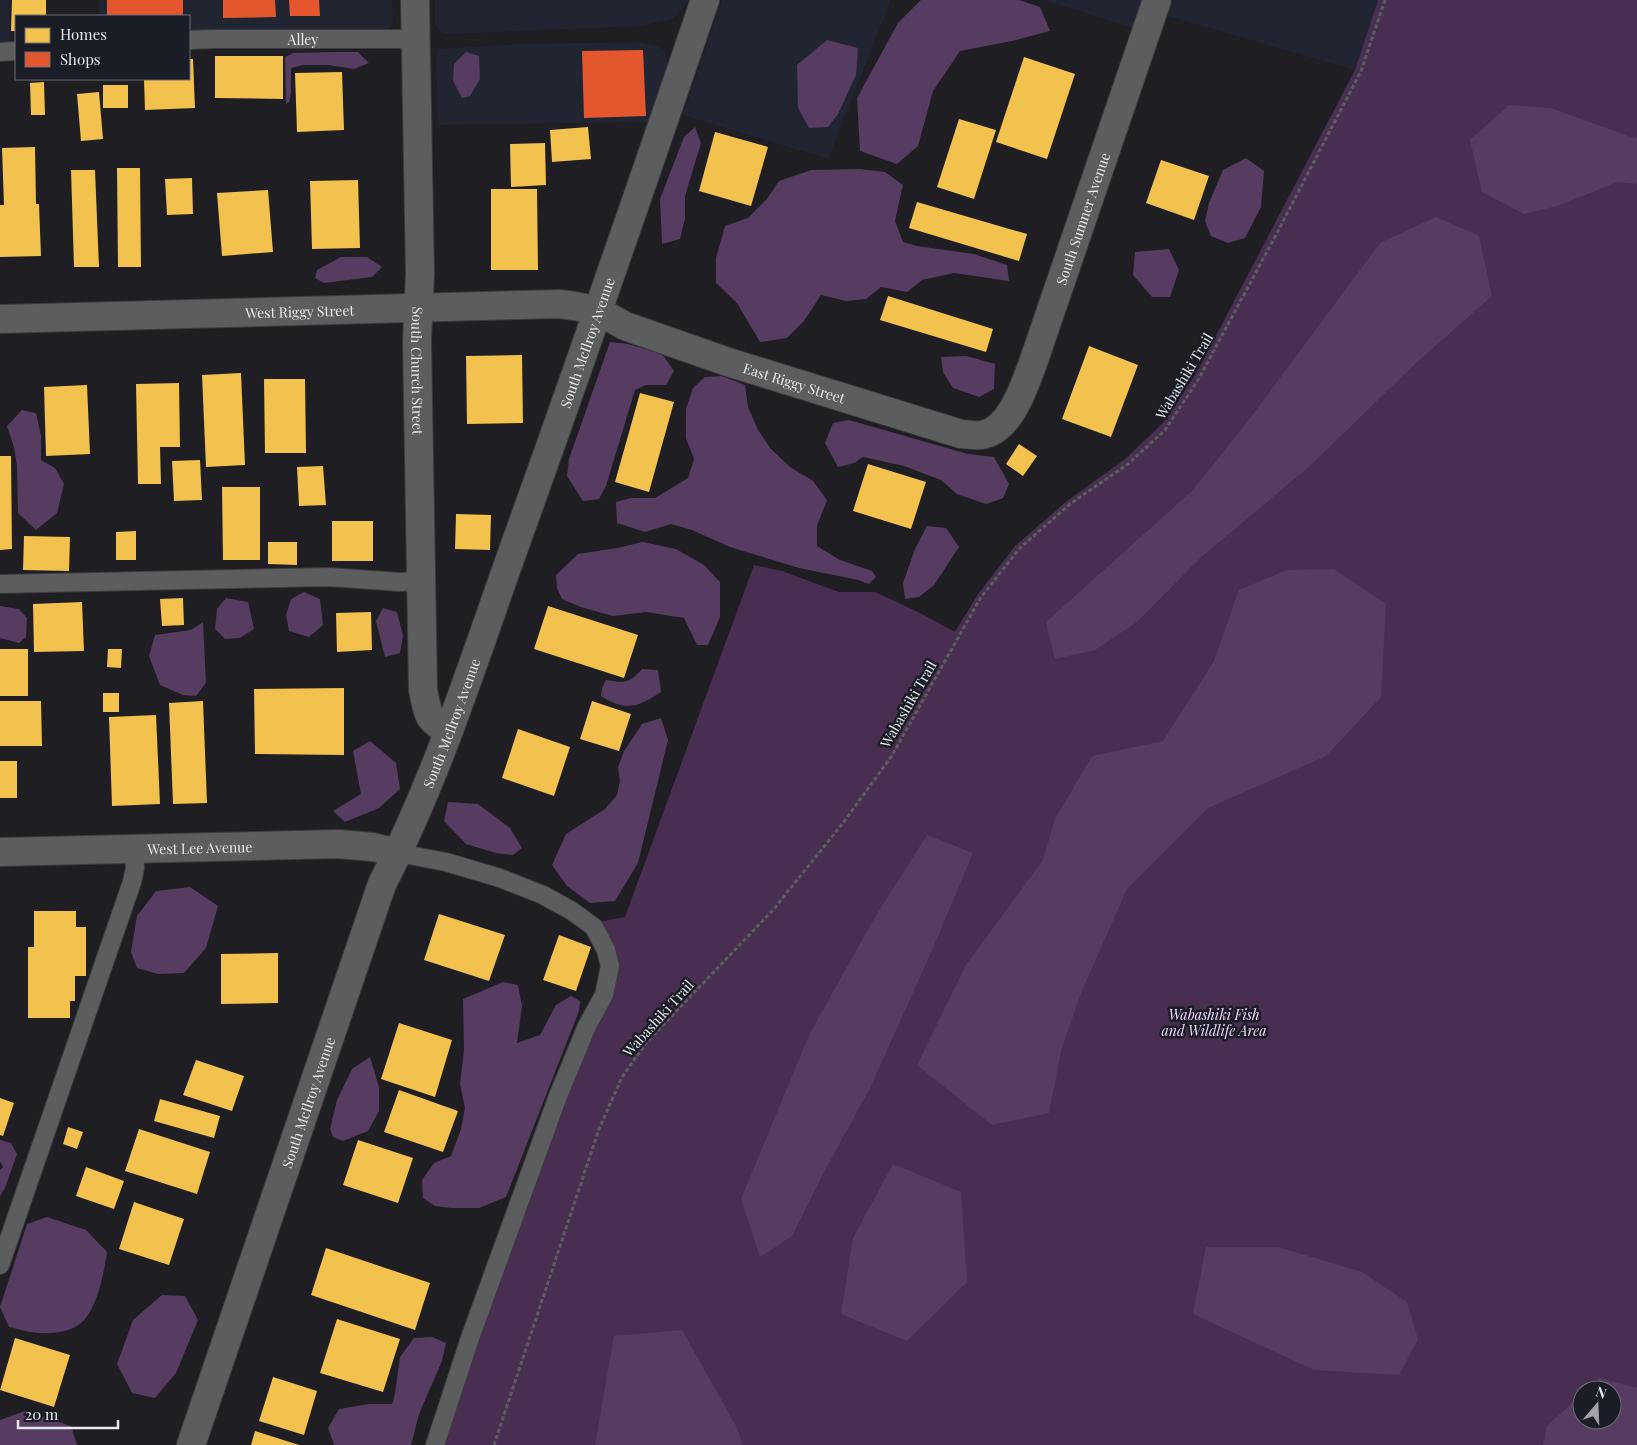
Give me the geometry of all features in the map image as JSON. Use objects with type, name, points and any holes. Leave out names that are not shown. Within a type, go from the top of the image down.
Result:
[{"type":"street","name":"South Church Street","points":[[415,0],[420,273],[416,341],[423,690],[429,718],[437,726],[449,730]]},
{"type":"street","name":"South McIlroy Avenue","points":[[191,1445],[382,884],[410,828],[449,730],[598,312],[705,0]]},
{"type":"street","name":"South Sumner Avenue","points":[[994,430],[1009,416],[1021,395],[1157,0]]},
{"type":"street","name":"West Riggy Street","points":[[0,319],[558,304],[584,306],[598,312]]},
{"type":"street","name":"East Riggy Street","points":[[598,312],[625,326],[719,359],[952,431],[981,436],[994,430]]},
{"type":"street","name":"West Lee Avenue","points":[[0,852],[339,844],[373,847],[398,853]]},
{"type":"lane","name":"Alley","points":[[190,40],[416,39]]},
{"type":"lane","points":[[0,52],[15,51]]},
{"type":"lane","points":[[0,584],[329,577],[400,582],[422,581]]},
{"type":"lane","points":[[0,1265],[132,882],[134,849]]},
{"type":"lane","points":[[398,853],[446,862],[500,878],[542,895],[572,911],[594,927],[606,950],[610,966],[604,995],[588,1026],[558,1096],[470,1338],[435,1445]]},
{"type":"path","name":"Wabashiki Trail","points":[[494,1445],[599,1129],[622,1077],[646,1043],[773,910],[843,823],[891,757],[981,597],[1020,548],[1070,504],[1128,464],[1165,430],[1198,380],[1361,71],[1385,0]]},
{"type":"shaded area","points":[[0,0],[9,0],[10,43],[0,43]]},
{"type":"shaded area","points":[[98,0],[392,0],[393,23],[390,28],[380,30],[190,33],[190,15],[99,15]]},
{"type":"shaded area","points":[[435,0],[689,0],[673,19],[641,26],[449,34],[441,32],[435,24]]},
{"type":"shaded area","points":[[722,0],[891,0],[828,159],[683,115]]},
{"type":"shaded area","points":[[921,0],[1019,0],[1040,7],[1050,31],[1012,41],[960,51],[933,91],[918,146],[897,164],[860,151],[857,98],[898,23]]},
{"type":"shaded area","points":[[1044,0],[1142,0],[1133,28]]},
{"type":"shaded area","points":[[1173,0],[1637,0],[1446,93],[1355,70],[1168,16]]},
{"type":"shaded area","points":[[827,40],[858,48],[856,75],[838,114],[828,127],[809,128],[798,108],[797,65]]},
{"type":"shaded area","points":[[639,42],[657,46],[664,50],[667,56],[667,67],[648,122],[438,125],[436,53],[440,49],[520,44]]},
{"type":"shaded area","points":[[358,52],[369,63],[354,69],[328,65],[303,65],[291,68],[291,93],[289,102],[286,104],[285,57],[293,53]]},
{"type":"shaded area","points":[[466,52],[479,56],[480,79],[470,96],[462,98],[453,81],[454,64]]},
{"type":"shaded area","points":[[1509,105],[1551,108],[1637,138],[1637,184],[1618,182],[1557,206],[1524,214],[1482,192],[1470,140]]},
{"type":"shaded area","points":[[695,127],[701,143],[685,196],[685,219],[680,239],[662,244],[660,199],[684,137]]},
{"type":"shaded area","points":[[1246,158],[1264,171],[1261,207],[1245,238],[1228,243],[1211,236],[1205,221],[1209,203],[1223,170]]},
{"type":"shaded area","points":[[860,169],[885,172],[903,185],[895,221],[903,242],[917,246],[974,254],[1007,265],[1009,281],[954,273],[922,280],[907,292],[881,287],[866,299],[846,301],[821,295],[804,321],[787,338],[760,342],[737,303],[716,283],[716,258],[725,226],[748,218],[767,199],[779,181],[811,170]]},
{"type":"shaded area","points":[[1436,217],[1479,236],[1492,296],[1416,363],[1312,464],[1198,560],[1137,622],[1095,650],[1055,659],[1046,622],[1193,490],[1251,417],[1380,243]]},
{"type":"shaded area","points":[[1169,249],[1179,270],[1170,297],[1152,297],[1133,275],[1135,252]]},
{"type":"shaded area","points":[[341,257],[367,257],[382,267],[372,277],[324,283],[315,278],[317,270]]},
{"type":"shaded area","points":[[610,342],[628,344],[662,354],[674,371],[666,385],[646,385],[635,390],[606,486],[599,499],[583,501],[567,476],[569,459]]},
{"type":"shaded area","points":[[966,356],[995,364],[994,389],[979,397],[953,388],[943,372],[941,357]]},
{"type":"shaded area","points":[[722,376],[745,385],[748,407],[758,430],[771,449],[790,467],[813,481],[827,500],[817,526],[817,546],[840,560],[872,571],[876,577],[869,584],[799,568],[730,547],[692,530],[671,524],[645,532],[617,523],[616,502],[631,498],[655,498],[688,478],[694,459],[686,438],[686,409],[693,388],[705,377]]},
{"type":"shaded area","points":[[22,410],[36,413],[41,436],[41,460],[55,468],[64,484],[57,513],[36,530],[18,513],[17,466],[14,447],[7,426]]},
{"type":"shaded area","points":[[849,420],[968,454],[994,457],[1009,484],[1003,498],[986,504],[957,494],[941,480],[904,466],[863,457],[854,463],[838,467],[825,443],[833,423]]},
{"type":"shaded area","points":[[927,526],[946,528],[959,547],[934,585],[919,597],[905,599],[903,583],[915,549]]},
{"type":"shaded area","points":[[643,542],[676,549],[704,565],[720,582],[720,617],[708,645],[697,645],[684,618],[646,612],[613,616],[581,607],[562,599],[557,588],[556,575],[578,554]]},
{"type":"shaded area","points":[[1334,569],[1386,604],[1381,697],[1326,756],[1208,808],[1127,889],[1081,993],[1061,1051],[1049,1113],[992,1125],[917,1065],[966,965],[1043,860],[1055,819],[1092,756],[1163,741],[1214,661],[1239,590],[1287,570]]},
{"type":"shaded area","points":[[304,592],[320,599],[323,625],[309,637],[289,631],[286,615],[291,599]]},
{"type":"shaded area","points":[[226,598],[248,602],[254,629],[240,638],[225,639],[215,629],[217,609]]},
{"type":"shaded area","points":[[0,606],[19,609],[27,618],[26,637],[19,643],[0,638]]},
{"type":"shaded area","points":[[383,608],[397,612],[403,636],[400,653],[385,657],[376,621]]},
{"type":"shaded area","points":[[203,622],[206,683],[196,696],[183,695],[160,685],[149,656],[155,635],[191,630]]},
{"type":"shaded area","points":[[642,669],[658,670],[661,692],[632,706],[618,704],[601,696],[606,680],[618,682],[630,680]]},
{"type":"shaded area","points":[[661,718],[668,740],[638,863],[615,901],[590,903],[567,886],[552,865],[566,834],[605,809],[617,795],[620,781],[618,767],[624,751],[642,724]]},
{"type":"shaded area","points":[[370,741],[396,763],[400,789],[379,808],[345,822],[333,811],[361,794],[353,751]]},
{"type":"shaded area","points":[[448,802],[478,804],[510,828],[522,848],[513,855],[496,853],[466,844],[444,821]]},
{"type":"shaded area","points":[[927,835],[973,853],[930,955],[869,1090],[824,1172],[792,1236],[760,1257],[741,1199],[810,1033],[875,917]]},
{"type":"shaded area","points":[[190,887],[218,906],[206,948],[184,973],[158,974],[137,968],[131,952],[137,916],[156,891]]},
{"type":"shaded area","points":[[503,982],[518,985],[522,1006],[517,1043],[540,1035],[556,1005],[571,996],[580,1001],[579,1011],[506,1197],[479,1208],[435,1206],[423,1198],[422,1180],[434,1163],[451,1156],[461,1129],[465,1108],[460,1084],[464,1050],[463,999]]},
{"type":"shaded area","points":[[370,1057],[379,1087],[379,1111],[368,1131],[343,1141],[333,1137],[330,1129],[337,1100],[352,1069]]},
{"type":"shaded area","points":[[0,1140],[11,1143],[17,1154],[5,1188],[0,1196],[0,1170],[3,1167],[0,1161]]},
{"type":"shaded area","points":[[893,1164],[961,1192],[967,1282],[907,1341],[841,1314],[853,1238]]},
{"type":"shaded area","points":[[47,1217],[86,1230],[107,1252],[98,1292],[90,1312],[84,1320],[69,1330],[45,1333],[9,1327],[0,1307],[27,1224]]},
{"type":"shaded area","points":[[1206,1247],[1278,1247],[1362,1272],[1407,1302],[1418,1339],[1399,1375],[1314,1370],[1193,1314]]},
{"type":"shaded area","points":[[162,1295],[185,1296],[198,1320],[176,1373],[155,1398],[132,1393],[117,1364],[133,1320]]},
{"type":"shaded area","points":[[682,1330],[736,1426],[743,1445],[595,1445],[614,1336]]},
{"type":"shaded area","points":[[432,1337],[446,1343],[442,1361],[419,1414],[411,1445],[334,1445],[328,1428],[339,1409],[369,1404],[392,1404],[400,1357],[414,1338]]},
{"type":"shaded area","points":[[1622,1384],[1637,1388],[1637,1445],[1543,1445],[1547,1426],[1572,1403],[1572,1430],[1622,1430]]},
{"type":"shaded area","points":[[25,1411],[71,1426],[77,1445],[0,1445],[0,1420]]},
{"type":"green space","name":"Wabashiki Fish and Wildlife Area","points":[[1378,0],[1637,0],[1637,1445],[441,1445],[560,1104],[618,976],[616,954],[599,922],[625,917],[754,565],[782,571],[839,592],[875,592],[955,632],[978,594],[1015,546],[1067,501],[1125,459],[1162,424],[1197,372],[1355,70]]},
{"type":"building: Homes","points":[[12,0],[46,0],[46,15],[15,15],[15,31],[11,31]]},
{"type":"building: Homes","points":[[215,56],[283,56],[283,99],[215,98]]},
{"type":"building: Homes","points":[[1024,57],[1075,74],[1047,159],[996,142]]},
{"type":"building: Homes","points":[[190,59],[193,59],[195,108],[145,110],[144,80],[190,80]]},
{"type":"building: Homes","points":[[342,72],[344,130],[297,132],[295,73]]},
{"type":"building: Homes","points":[[44,82],[45,115],[31,115],[30,83]]},
{"type":"building: Homes","points":[[103,85],[128,85],[128,108],[103,108]]},
{"type":"building: Homes","points":[[99,92],[103,139],[81,141],[77,94]]},
{"type":"building: Homes","points":[[959,119],[996,130],[974,199],[937,187]]},
{"type":"building: Homes","points":[[588,127],[591,159],[552,162],[550,130]]},
{"type":"building: Homes","points":[[715,132],[768,147],[751,206],[699,191]]},
{"type":"building: Homes","points":[[545,143],[546,185],[511,187],[510,144]]},
{"type":"building: Homes","points":[[35,147],[36,204],[39,204],[41,256],[0,257],[0,205],[4,205],[2,148]]},
{"type":"building: Homes","points":[[1161,160],[1209,176],[1194,220],[1146,203]]},
{"type":"building: Homes","points":[[117,168],[140,168],[141,267],[118,267]]},
{"type":"building: Homes","points":[[71,170],[95,170],[99,267],[74,267]]},
{"type":"building: Homes","points":[[192,178],[193,214],[167,215],[165,179]]},
{"type":"building: Homes","points":[[358,180],[360,248],[312,249],[310,181]]},
{"type":"building: Homes","points":[[491,189],[537,189],[538,270],[491,270]]},
{"type":"building: Homes","points":[[268,190],[273,252],[222,256],[217,193]]},
{"type":"building: Homes","points":[[917,202],[1027,234],[1019,261],[909,228]]},
{"type":"building: Homes","points":[[888,296],[993,329],[986,352],[880,320]]},
{"type":"building: Homes","points":[[1089,346],[1138,365],[1111,437],[1062,419]]},
{"type":"building: Homes","points":[[522,355],[523,423],[467,424],[466,356]]},
{"type":"building: Homes","points":[[241,373],[245,465],[206,467],[202,375]]},
{"type":"building: Homes","points":[[264,379],[305,379],[306,453],[265,453]]},
{"type":"building: Homes","points":[[179,383],[180,447],[160,447],[161,484],[138,484],[136,384]]},
{"type":"building: Homes","points":[[87,385],[90,454],[46,456],[44,387]]},
{"type":"building: Homes","points":[[640,393],[674,402],[649,492],[615,482]]},
{"type":"building: Homes","points":[[1019,444],[1037,456],[1023,476],[1006,464]]},
{"type":"building: Homes","points":[[0,456],[11,456],[12,549],[0,550]]},
{"type":"building: Homes","points":[[200,460],[202,500],[174,501],[172,461]]},
{"type":"building: Homes","points":[[868,464],[926,482],[911,529],[853,511]]},
{"type":"building: Homes","points":[[323,466],[326,505],[299,506],[297,467]]},
{"type":"building: Homes","points":[[222,487],[260,487],[260,560],[223,560]]},
{"type":"building: Homes","points":[[456,514],[491,515],[490,550],[455,549]]},
{"type":"building: Homes","points":[[332,521],[373,521],[373,561],[332,561]]},
{"type":"building: Homes","points":[[136,531],[136,560],[116,560],[116,532]]},
{"type":"building: Homes","points":[[24,536],[70,537],[69,571],[23,570]]},
{"type":"building: Homes","points":[[268,542],[297,542],[297,565],[268,564]]},
{"type":"building: Homes","points":[[183,598],[184,625],[162,626],[160,599]]},
{"type":"building: Homes","points":[[82,602],[84,651],[34,652],[33,604]]},
{"type":"building: Homes","points":[[548,606],[638,635],[624,678],[534,649]]},
{"type":"building: Homes","points":[[371,612],[372,650],[337,652],[336,613]]},
{"type":"building: Homes","points":[[0,649],[28,649],[28,696],[0,696]]},
{"type":"building: Homes","points":[[108,649],[122,649],[121,668],[107,667]]},
{"type":"building: Homes","points":[[344,688],[344,755],[255,754],[254,689]]},
{"type":"building: Homes","points":[[103,693],[119,693],[119,712],[103,712]]},
{"type":"building: Homes","points":[[0,701],[41,701],[42,746],[0,746]]},
{"type":"building: Homes","points":[[203,701],[207,803],[173,804],[169,703]]},
{"type":"building: Homes","points":[[592,701],[631,714],[619,751],[580,739]]},
{"type":"building: Homes","points":[[156,715],[160,804],[112,806],[109,717]]},
{"type":"building: Homes","points":[[518,729],[570,747],[554,796],[502,778]]},
{"type":"building: Homes","points":[[0,761],[17,761],[17,798],[0,798]]},
{"type":"building: Homes","points":[[34,911],[76,911],[76,927],[86,927],[86,976],[75,976],[75,1001],[70,1001],[70,1018],[28,1018],[28,947],[34,947]]},
{"type":"building: Homes","points":[[439,914],[505,935],[489,981],[424,960]]},
{"type":"building: Homes","points":[[559,935],[591,947],[576,991],[543,980]]},
{"type":"building: Homes","points":[[278,953],[278,1003],[221,1004],[221,954]]},
{"type":"building: Homes","points":[[399,1023],[452,1040],[435,1097],[381,1079]]},
{"type":"building: Homes","points":[[196,1060],[244,1076],[232,1111],[183,1095]]},
{"type":"building: Homes","points":[[399,1090],[458,1111],[443,1152],[384,1132]]},
{"type":"building: Homes","points":[[0,1098],[14,1103],[3,1136],[0,1135]]},
{"type":"building: Homes","points":[[160,1099],[220,1116],[214,1138],[154,1121]]},
{"type":"building: Homes","points":[[68,1127],[83,1132],[77,1149],[63,1144]]},
{"type":"building: Homes","points":[[139,1129],[210,1152],[197,1194],[125,1171]]},
{"type":"building: Homes","points":[[358,1140],[413,1158],[398,1203],[343,1185]]},
{"type":"building: Homes","points":[[86,1167],[124,1181],[114,1209],[76,1196]]},
{"type":"building: Homes","points":[[134,1202],[184,1219],[169,1265],[119,1249]]},
{"type":"building: Homes","points":[[326,1248],[430,1283],[415,1330],[311,1295]]},
{"type":"building: Homes","points":[[337,1319],[400,1339],[383,1392],[320,1373]]},
{"type":"building: Homes","points":[[15,1338],[70,1355],[54,1407],[0,1390]]},
{"type":"building: Homes","points":[[273,1377],[317,1391],[304,1435],[259,1421]]},
{"type":"building: Homes","points":[[255,1431],[299,1445],[251,1445]]},
{"type":"building: Shops","points":[[107,0],[183,0],[183,15],[107,15]]},
{"type":"building: Shops","points":[[223,0],[275,0],[276,17],[223,18]]},
{"type":"building: Shops","points":[[289,0],[319,0],[320,16],[290,16]]},
{"type":"building: Shops","points":[[643,50],[646,116],[584,118],[582,51]]}]
